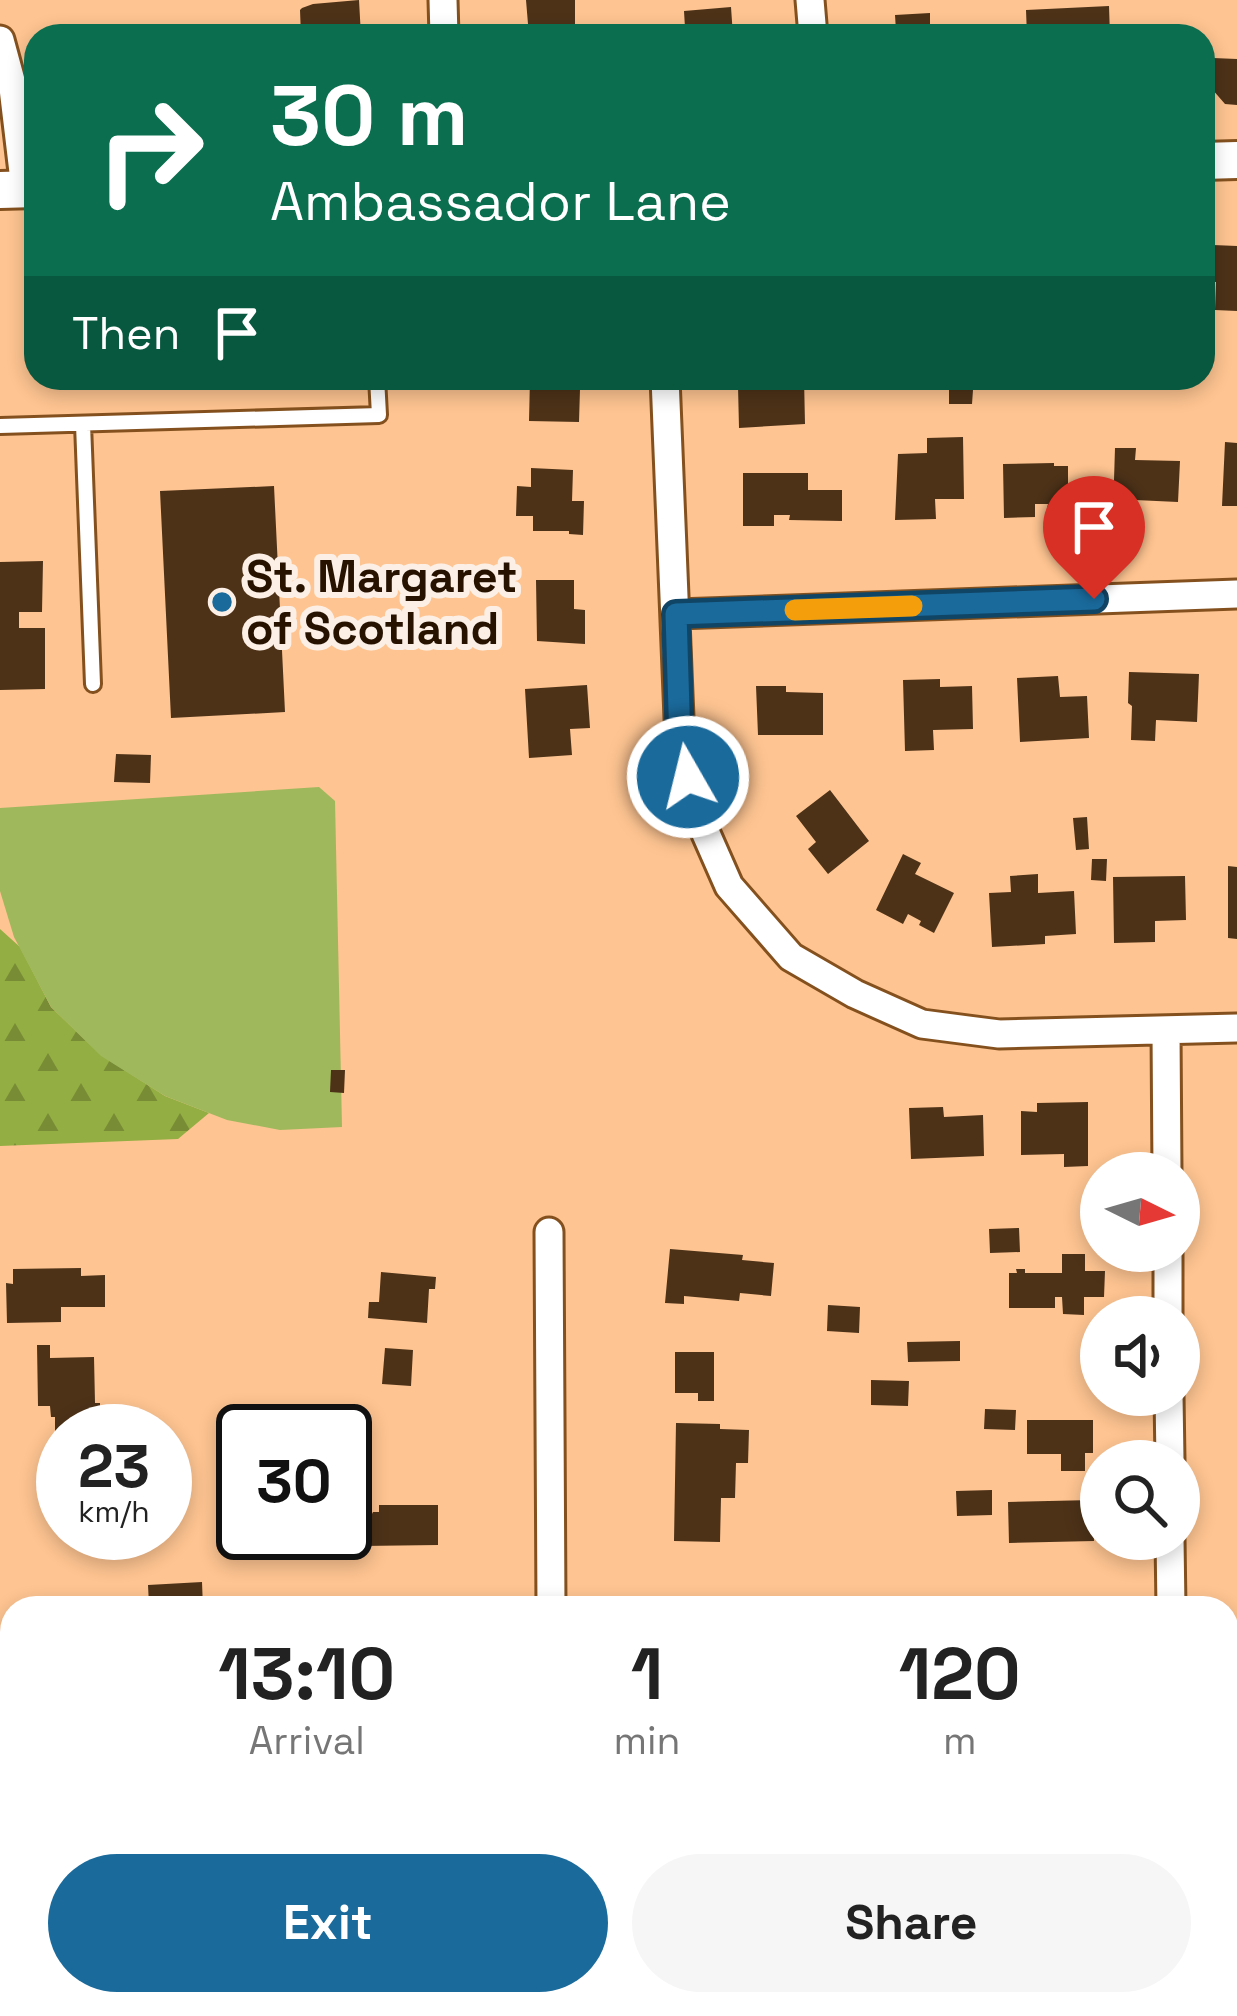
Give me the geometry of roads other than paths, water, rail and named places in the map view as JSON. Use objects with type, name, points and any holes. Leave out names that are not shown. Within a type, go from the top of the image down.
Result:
[{"type":"street","points":[[0,40],[13,88],[20,189]]},
{"type":"street","points":[[666,390],[680,742],[696,812],[729,886],[791,957],[855,994],[922,1024],[999,1034],[1237,1028]]},
{"type":"street","points":[[676,614],[1237,594]]},
{"type":"street","points":[[1166,1030],[1167,1152]]},
{"type":"street","points":[[549,1232],[550,1596]]},
{"type":"street","points":[[1170,1560],[1171,1596]]},
{"type":"lane","points":[[0,426],[379,415],[378,390]]},
{"type":"lane","points":[[83,424],[93,684]]},
{"type":"place","name":"St. Margaret of Scotland","points":[[222,602]]}]
